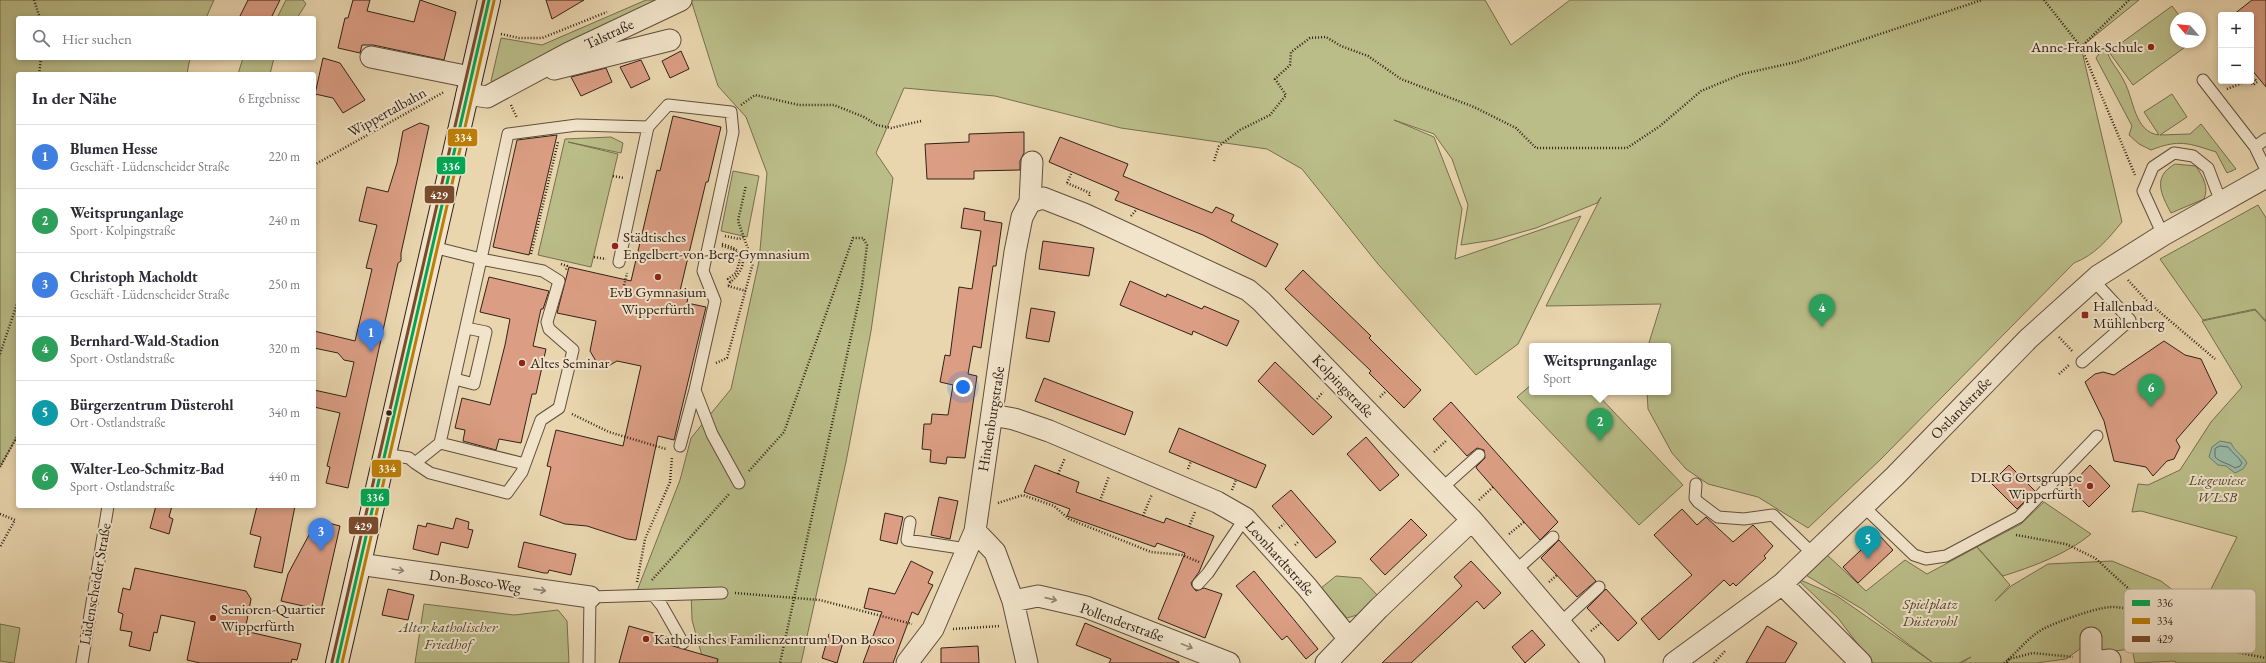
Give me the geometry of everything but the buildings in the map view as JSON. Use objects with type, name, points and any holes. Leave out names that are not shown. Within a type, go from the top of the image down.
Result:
[{"type":"main road","points":[[338,663],[359,564],[489,0]]},
{"type":"street","name":"Talstraße","points":[[469,86],[487,97],[538,71],[569,53],[681,0]]},
{"type":"street","name":"Talstraße","points":[[538,71],[568,67],[618,52],[670,40]]},
{"type":"street","points":[[371,57],[469,86]]},
{"type":"street","name":"Hindenburgstraße","points":[[907,663],[933,629],[971,540],[978,509],[1015,252],[1022,217],[1030,202],[1032,162]]},
{"type":"street","name":"Ostlandstraße","points":[[1674,663],[1782,584],[1864,506],[2046,322],[2093,280],[2163,234],[2266,177]]},
{"type":"street","name":"Kolpingstraße","points":[[1030,202],[1042,198],[1084,214],[1248,290],[1261,301],[1472,520],[1594,663]]},
{"type":"street","name":"Leonhardtstraße","points":[[992,415],[1014,419],[1046,430],[1217,502],[1245,518],[1307,587],[1349,639]]},
{"type":"street","points":[[1326,663],[1379,608],[1472,520]]},
{"type":"street","points":[[971,540],[995,552],[1013,601],[1028,663]]},
{"type":"street","name":"Don-Bosco-Weg","points":[[359,564],[590,596]]},
{"type":"street","points":[[1782,584],[1861,663]]},
{"type":"street","name":"Pollenderstraße","points":[[1013,601],[1038,596],[1086,607],[1229,663]]},
{"type":"street","points":[[2091,638],[2097,662]]},
{"type":"lane","points":[[2203,80],[2255,147],[2266,170]]},
{"type":"lane","points":[[619,262],[648,127],[668,105],[731,112],[733,132],[703,271],[714,301],[695,390],[676,448]]},
{"type":"lane","points":[[415,463],[440,443],[508,134],[577,125],[648,127]]},
{"type":"lane","points":[[2255,147],[2266,139]]},
{"type":"lane","points":[[2163,234],[2142,191],[2153,167],[2174,153],[2193,156],[2208,168],[2221,202]]},
{"type":"lane","points":[[385,454],[408,458],[430,473],[507,493],[522,472],[541,420],[559,408],[572,350],[549,329],[548,322],[559,281],[543,271],[481,259],[433,247]]},
{"type":"lane","points":[[2082,362],[2130,320],[2093,280]]},
{"type":"lane","points":[[454,379],[474,384],[486,332],[466,328]]},
{"type":"lane","points":[[695,390],[712,434],[739,483]]},
{"type":"lane","points":[[1864,506],[1914,555],[1926,559],[1946,556],[2020,517],[2097,436]]},
{"type":"lane","points":[[440,443],[525,464]]},
{"type":"lane","points":[[1442,488],[1479,456]]},
{"type":"lane","points":[[1696,484],[1696,498],[1698,502],[1718,517],[1744,519],[1773,515],[1813,554]]},
{"type":"lane","name":"Lüdenscheider Straße","points":[[82,663],[108,508]]},
{"type":"lane","points":[[1198,584],[1212,568],[1245,518]]},
{"type":"lane","points":[[910,522],[908,540],[971,540]]},
{"type":"lane","points":[[1515,571],[1553,537]]},
{"type":"lane","points":[[1560,623],[1599,587]]},
{"type":"lane","name":"Don-Bosco-Weg","points":[[590,596],[644,596],[722,593]]},
{"type":"lane","points":[[589,663],[590,596]]},
{"type":"lane","points":[[644,596],[662,606],[683,643]]},
{"type":"path","points":[[34,0],[39,16]]},
{"type":"path","points":[[1214,161],[1219,146],[1240,130],[1270,115],[1286,95],[1274,79],[1290,65],[1291,52],[1310,38],[1326,37],[1341,46],[1368,56],[1401,79],[1474,107],[1516,128],[1536,148],[1627,148],[1660,126],[1701,91],[1742,74],[1796,62],[1982,0]]},
{"type":"path","points":[[2044,0],[2081,47],[2142,191]]},
{"type":"path","points":[[2081,47],[2129,0]]},
{"type":"path","points":[[482,30],[519,38],[542,38],[612,10]]},
{"type":"path","points":[[39,72],[41,60]]},
{"type":"path","points":[[2215,95],[2240,84]]},
{"type":"path","name":"Wippertalbahn","points":[[316,164],[469,86]]},
{"type":"path","points":[[731,112],[755,95],[799,105],[834,105],[864,117],[877,125],[891,128],[921,121]]},
{"type":"path","points":[[530,258],[560,135]]},
{"type":"path","points":[[1068,183],[1072,172]]},
{"type":"path","points":[[612,176],[625,178]]},
{"type":"path","points":[[699,371],[727,358],[746,291],[753,263],[738,221],[746,185]]},
{"type":"path","points":[[725,236],[739,239],[744,237]]},
{"type":"path","points":[[644,596],[647,586],[784,432],[853,238],[863,238],[867,245],[862,286],[780,663]]},
{"type":"path","points":[[718,244],[737,251],[741,260],[737,274],[733,278],[728,279],[730,282],[728,286],[746,291]]},
{"type":"path","points":[[594,257],[607,259]]},
{"type":"path","points":[[2114,265],[2148,302],[2215,359]]},
{"type":"path","points":[[622,294],[625,280]]},
{"type":"path","points":[[0,354],[16,307]]},
{"type":"path","points":[[2046,322],[2082,362]]},
{"type":"path","points":[[559,408],[609,432],[661,447]]},
{"type":"path","points":[[0,467],[16,439]]},
{"type":"path","points":[[644,596],[645,539],[670,482],[676,448]]},
{"type":"path","points":[[1100,501],[1115,459]]},
{"type":"path","points":[[978,509],[1022,495],[1054,506],[1068,519],[1151,552],[1182,555],[1212,568]]},
{"type":"path","points":[[0,514],[15,520],[0,547]]},
{"type":"path","points":[[1995,531],[2066,544],[2082,550],[2095,558],[2130,589]]},
{"type":"path","points":[[722,593],[756,593],[820,600],[933,629],[970,630],[996,627]]},
{"type":"path","points":[[1714,663],[1730,647]]},
{"type":"path","points":[[2004,663],[2009,659],[2033,653],[2068,656],[2097,662]]},
{"type":"path","points":[[2241,653],[2266,658]]},
{"type":"path","points":[[2007,663],[2009,659]]},
{"type":"green space","points":[[0,0],[214,0],[207,16],[16,16],[16,60],[190,60],[187,72],[16,72],[16,439],[0,467]]},
{"type":"green space","points":[[286,0],[303,0],[306,4],[298,16],[278,16]]},
{"type":"green space","points":[[646,0],[668,0],[496,84],[491,81],[501,38],[542,45]]},
{"type":"green space","points":[[691,0],[1485,0],[1511,45],[1570,0],[2139,0],[2081,47],[2122,222],[2095,251],[2082,260],[2074,263],[1881,459],[1808,528],[1758,497],[1708,484],[1686,469],[1672,453],[1648,409],[1647,395],[1671,395],[1671,343],[1649,343],[1661,304],[1546,306],[1601,197],[1597,203],[1536,228],[1494,240],[1461,245],[1468,205],[1452,159],[1434,134],[1394,120],[1434,137],[1462,209],[1455,259],[1581,216],[1518,344],[1476,375],[1378,264],[1302,169],[1267,149],[1121,128],[995,96],[904,88],[876,153],[893,178],[871,331],[846,462],[801,663],[704,663],[692,620],[691,590],[637,591],[680,480],[691,438],[731,389],[759,261],[767,173],[746,117],[718,86]]},
{"type":"green space","name":"Anne-Frank-Schule","points":[[2172,6],[2176,12],[2170,12],[2170,48],[2184,48],[2133,85],[2109,52]]},
{"type":"green space","points":[[2105,45],[2111,61],[2124,81],[2136,114],[2144,128],[2151,133],[2159,135],[2144,112],[2172,94],[2187,117],[2160,135],[2190,134],[2201,124],[2236,169],[2227,173],[2216,152],[2191,145],[2176,143],[2151,150],[2139,144],[2129,135],[2132,126],[2096,58]]},
{"type":"green space","points":[[242,60],[274,60],[270,72],[239,72]]},
{"type":"green space","points":[[611,137],[623,143],[621,153],[568,142],[618,154],[591,267],[538,255],[565,139]]},
{"type":"green space","points":[[2175,164],[2196,166],[2203,178],[2206,190],[2204,199],[2171,213],[2162,193],[2161,180],[2163,174]]},
{"type":"green space","points":[[733,171],[759,176],[747,237],[721,231]]},
{"type":"green space","points":[[2258,205],[2266,218],[2266,321],[2255,309],[2203,320],[2160,259]]},
{"type":"green space","name":"Liegewiese WLSB","points":[[2255,310],[2266,322],[2266,663],[2176,663],[2175,661],[2135,663],[2133,653],[2256,653],[2256,589],[2211,589],[2237,537],[2141,511],[2132,512],[2138,484],[2148,485],[2180,470],[2211,422],[2242,387],[2202,321]]},
{"type":"green space","points":[[1529,387],[1529,395],[1598,395],[1683,485],[1639,525],[1517,397]]},
{"type":"green space","points":[[2044,502],[2091,534],[2060,554],[2003,576],[1977,547],[2021,524]]},
{"type":"green space","name":"Spielplatz Düsterohl","points":[[1977,547],[2010,585],[1995,601],[2011,586],[2048,564],[2112,561],[2161,581],[2171,589],[2124,589],[2124,650],[2105,652],[2088,643],[2066,659],[2036,663],[1961,663],[1971,657],[1959,663],[1872,663],[1838,618],[1796,578],[1837,596],[1932,662],[1862,609],[1804,574],[1826,554],[1866,591],[1905,560],[1927,574]]},
{"type":"green space","points":[[1336,576],[1361,578],[1379,597],[1357,615],[1347,618],[1321,588]]},
{"type":"green space","name":"Alter katholischer Friedhof","points":[[424,604],[514,615],[558,610],[567,621],[569,663],[415,663]]},
{"type":"green space","points":[[0,624],[20,628],[14,663],[0,661]]},
{"type":"water","points":[[2220,441],[2231,443],[2234,449],[2243,457],[2247,463],[2243,469],[2235,473],[2226,466],[2218,465],[2209,457],[2212,447]]},
{"type":"transit line","name":"429","points":[[332,662],[484,0]]},
{"type":"transit line","name":"336","points":[[337,663],[489,0]]},
{"type":"transit line","name":"334","points":[[342,663],[494,1]]},
{"type":"place","name":"Anne-Frank-Schule","points":[[2151,47]]},
{"type":"place","name":"Städtisches Engelbert-von-Berg-Gymnasium","points":[[615,246]]},
{"type":"place","name":"EvB Gymnasium Wipperfürth","points":[[658,277]]},
{"type":"place","name":"Hallenbad Mühlenberg","points":[[2085,315]]},
{"type":"place","name":"Bernhard-Wald-Stadion","points":[[1822,327]]},
{"type":"place","name":"Blumen Hesse","points":[[371,352]]},
{"type":"place","name":"Altes Seminar","points":[[522,363]]},
{"type":"place","name":"Walter-Leo-Schmitz-Bad","points":[[2151,407]]},
{"type":"place","name":"Weitsprunganlage","points":[[1600,441]]},
{"type":"place","name":"DLRG Ortsgruppe Wipperfürth","points":[[2090,486]]},
{"type":"place","name":"Christoph Macholdt","points":[[321,551]]},
{"type":"place","name":"Bürgerzentrum Düsterohl","points":[[1868,559]]},
{"type":"place","name":"Senioren-Quartier Wipperfürth","points":[[213,618]]},
{"type":"place","name":"Katholisches Familienzentrum Don Bosco","points":[[646,639]]}]
